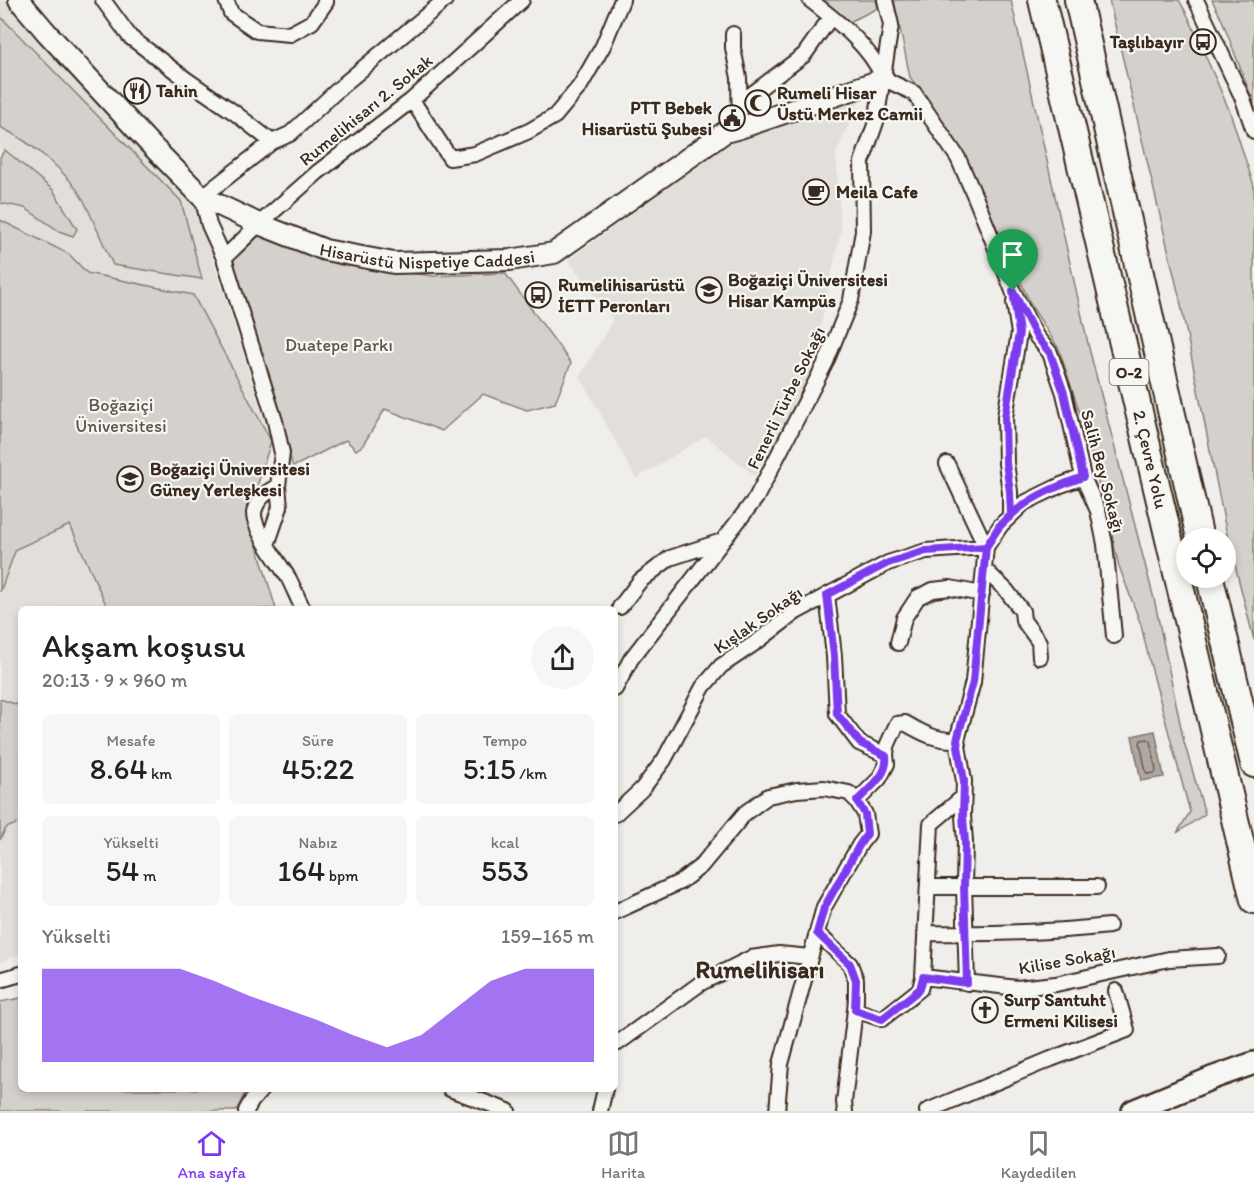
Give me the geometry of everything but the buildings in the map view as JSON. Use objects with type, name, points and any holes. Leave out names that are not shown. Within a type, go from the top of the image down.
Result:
[{"type":"highway","name":"2. Çevre Yolu","points":[[1042,0],[1254,900]]},
{"type":"highway","name":"2. Çevre Yolu","points":[[1078,0],[1198,528]]},
{"type":"highway","points":[[1212,588],[1254,764]]},
{"type":"main road","name":"Hisarüstü Nispetiye Caddesi","points":[[19,0],[148,142],[202,197],[259,224],[325,250],[394,263],[510,261],[554,253],[725,132],[884,79]]},
{"type":"main road","points":[[1133,1111],[1254,1063]]},
{"type":"street","points":[[103,0],[130,37],[272,142]]},
{"type":"street","points":[[226,0],[231,13],[257,31],[290,34],[312,22],[326,2],[325,0]]},
{"type":"street","points":[[267,545],[280,507],[278,486],[282,453],[275,421],[224,258],[209,225],[202,197],[272,142],[290,134],[344,84],[445,0]]},
{"type":"street","name":"Rumelihisarı 2. Sokak","points":[[224,258],[318,172],[412,100],[522,0]]},
{"type":"street","points":[[412,100],[450,158],[475,154],[529,130],[555,116],[580,86],[603,46],[622,0]]},
{"type":"street","points":[[810,0],[864,46],[884,79]]},
{"type":"street","name":"Fenerli Türbe Sokağı","points":[[618,683],[631,659],[756,498],[826,362],[851,300],[863,231],[862,162],[876,122],[891,26],[885,0]]},
{"type":"street","points":[[1196,0],[1243,99],[1254,131]]},
{"type":"street","points":[[741,102],[804,55],[831,17]]},
{"type":"street","points":[[733,34],[733,48],[739,78],[741,128]]},
{"type":"street","name":"Salih Bey Sokağı","points":[[884,79],[914,93],[958,158],[1013,291],[1036,336],[1050,353],[1064,393],[1083,477],[1098,511],[1105,544],[1114,636]]},
{"type":"street","name":"Salih Bey Sokağı","points":[[1011,516],[1005,417],[1019,333],[1013,291]]},
{"type":"street","points":[[1016,346],[1036,336]]},
{"type":"street","points":[[947,464],[986,547]]},
{"type":"street","points":[[967,983],[964,781],[957,740],[973,682],[986,547],[1000,525],[1024,503],[1083,477]]},
{"type":"street","points":[[278,486],[263,495],[254,510],[256,523],[302,606]]},
{"type":"street","points":[[620,607],[640,581],[670,558],[722,541]]},
{"type":"street","name":"Kışlak Sokağı","points":[[618,811],[642,789],[664,760],[703,687],[721,666],[796,612],[888,563],[926,551],[986,547]]},
{"type":"street","points":[[984,568],[1006,590],[1022,611],[1023,620],[1039,642],[1040,657]]},
{"type":"street","points":[[898,643],[904,618],[918,597],[933,590],[950,588],[982,594]]},
{"type":"street","points":[[827,595],[834,656],[837,714],[860,743],[886,756]]},
{"type":"street","points":[[857,801],[879,779],[887,764],[887,747],[897,724],[905,723],[924,734],[945,740],[957,740]]},
{"type":"street","points":[[618,911],[680,882],[701,866],[745,813],[768,796],[797,790],[824,788],[849,793],[857,801],[865,814],[867,834],[824,908],[781,1064],[777,1111]]},
{"type":"street","points":[[855,1010],[882,1019],[920,989],[923,977],[931,824],[964,796]]},
{"type":"street","points":[[928,887],[1097,887]]},
{"type":"street","points":[[925,933],[1014,934],[1109,926]]},
{"type":"street","points":[[817,933],[850,964],[856,980],[845,1111]]},
{"type":"street","points":[[618,1045],[701,983],[751,958],[779,954],[810,957]]},
{"type":"street","name":"Kilise Sokağı","points":[[923,977],[1017,988],[1056,984],[1169,959],[1218,956]]},
{"type":"street","points":[[0,980],[18,975]]},
{"type":"street","points":[[927,1111],[1127,1030],[1116,991]]},
{"type":"street","points":[[246,1111],[259,1092]]},
{"type":"street","points":[[458,1092],[507,1111]]},
{"type":"street","points":[[600,1111],[604,1092]]},
{"type":"shaded area","name":"Boğaziçi Üniversitesi","points":[[0,0],[11,0],[194,200],[271,441],[248,516],[275,606],[18,606],[18,955],[0,962]]},
{"type":"shaded area","name":"Boğaziçi Üniversitesi Hisar Kampüs","points":[[862,95],[836,154],[841,229],[811,373],[755,476],[706,436],[636,479],[580,376],[613,320],[568,260],[732,141]]},
{"type":"green space","points":[[817,0],[876,0],[878,8],[845,24]]},
{"type":"green space","points":[[894,0],[1011,0],[1089,348],[1155,603],[1184,742],[1205,814],[1177,833],[1190,812],[1141,625],[1119,566],[1084,426],[1059,349],[1032,307],[964,155],[910,77]]},
{"type":"green space","points":[[1109,0],[1179,0],[1230,112],[1254,186],[1254,640],[1236,569],[1236,528],[1226,528],[1180,300]]},
{"type":"green space","points":[[1212,0],[1254,0],[1254,104],[1222,20]]},
{"type":"green space","points":[[0,16],[181,201],[202,279],[113,265],[84,201],[68,179],[47,158],[23,140],[0,127]]},
{"type":"green space","points":[[5,150],[53,190],[77,229],[73,236],[59,231],[25,208],[0,203],[0,157]]},
{"type":"green space","name":"Boğaziçi Üniversitesi","points":[[0,220],[69,254],[87,273],[193,295],[271,441],[248,516],[275,606],[107,606],[70,525],[16,549],[0,592]]},
{"type":"green space","name":"Duatepe Parkı","points":[[256,232],[341,265],[434,276],[505,273],[571,363],[555,403],[527,410],[483,394],[442,431],[385,409],[363,445],[356,450],[346,440],[293,467],[261,355],[229,264]]},
{"type":"green space","points":[[0,699],[18,705],[18,823],[6,828],[0,840]]},
{"type":"green space","points":[[18,999],[18,1092],[246,1092],[236,1111],[0,1111],[0,1002]]},
{"type":"water","points":[[1155,731],[1164,777],[1141,781],[1132,736]]},
{"type":"place","name":"Taşlıbayır","points":[[1203,42]]},
{"type":"place","name":"Tahin","points":[[137,91]]},
{"type":"place","name":"Rumeli Hisar Üstü Merkez Camii","points":[[758,103]]},
{"type":"place","name":"PTT Bebek Hisarüstü Şubesi","points":[[732,118]]},
{"type":"place","name":"Meila Cafe","points":[[816,192]]},
{"type":"place","name":"Boğaziçi Üniversitesi Hisar Kampüs","points":[[709,290]]},
{"type":"place","name":"Rumelihisarüstü İETT Peronları","points":[[538,295]]},
{"type":"place","name":"Boğaziçi Üniversitesi Güney Yerleşkesi","points":[[130,479]]},
{"type":"place","name":"Surp Santuht Ermeni Kilisesi","points":[[985,1010]]},
{"type":"district","name":"Rumelihisarı","points":[[760,969]]},
{"type":"route","points":[[1013,291],[1019,333],[1005,417],[1011,516],[1000,525],[986,547],[973,682],[957,740],[964,781],[967,983],[923,977],[920,989],[882,1019],[855,1010],[856,980],[850,964],[817,933],[824,908],[867,834],[865,814],[857,801],[879,779],[887,764],[886,756],[860,743],[837,714],[834,656],[827,595],[888,563],[926,551],[986,547],[1000,525],[1011,516],[1024,503],[1083,477],[1064,393],[1050,353],[1036,336],[1013,291]]}]
